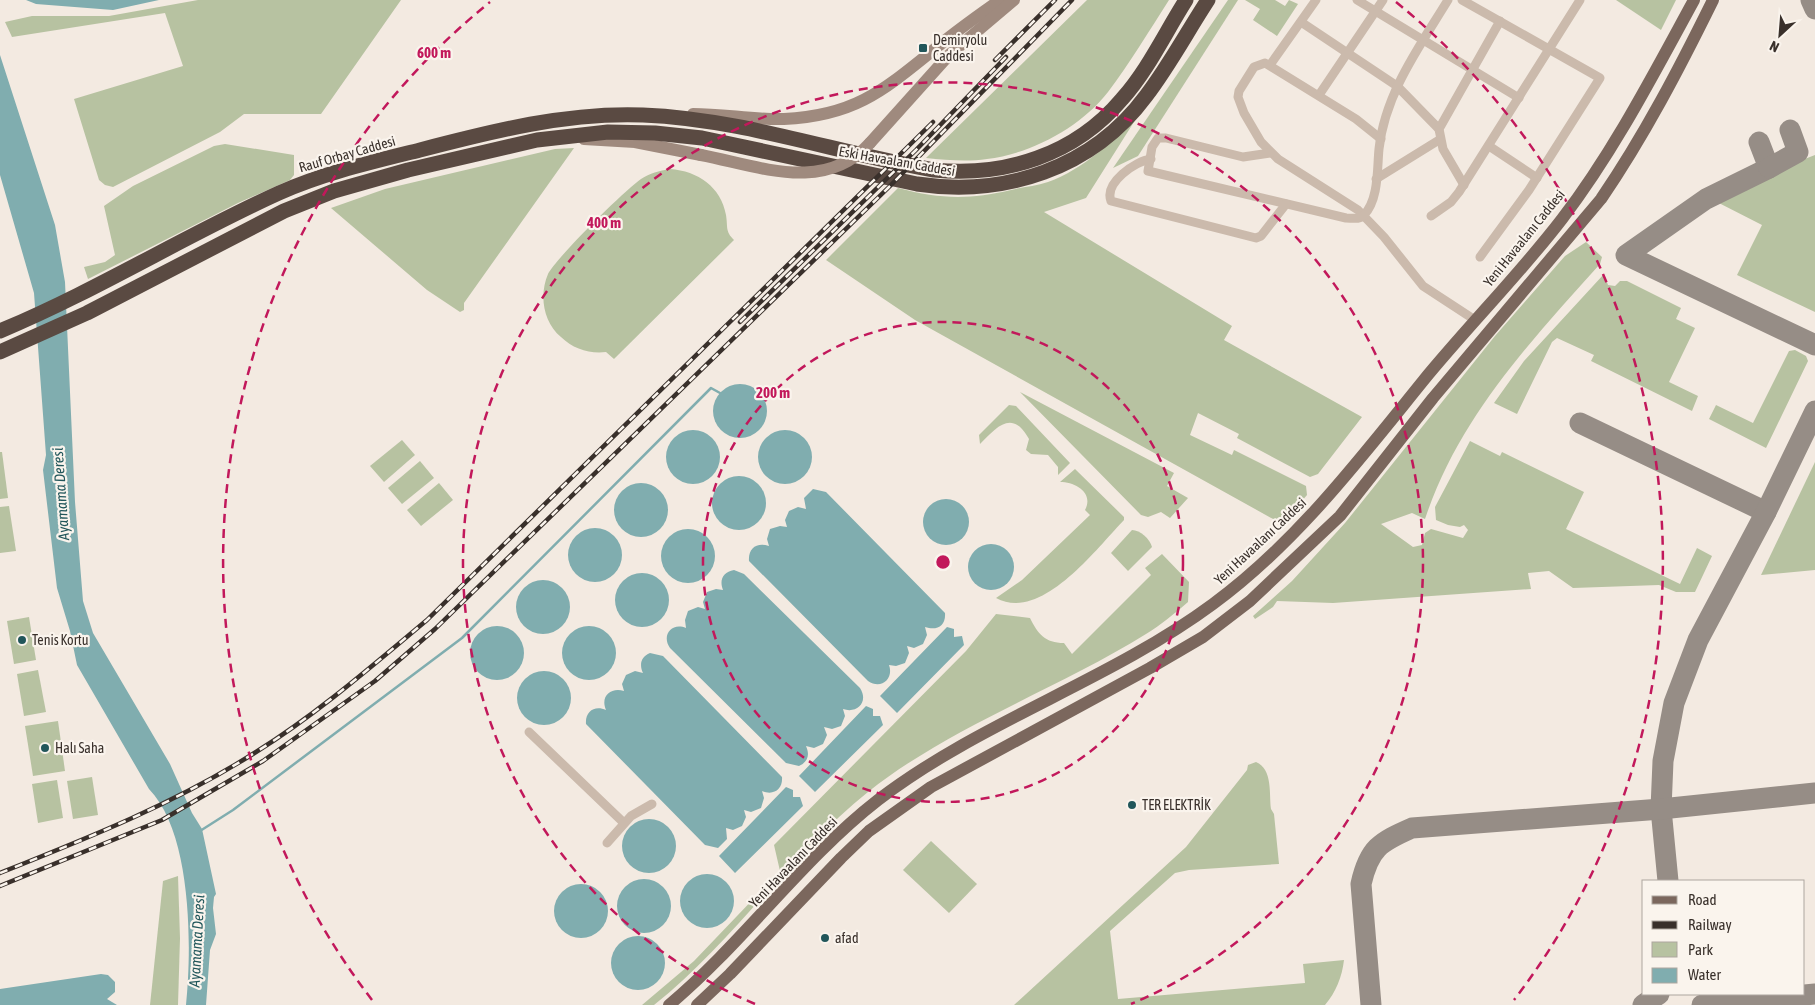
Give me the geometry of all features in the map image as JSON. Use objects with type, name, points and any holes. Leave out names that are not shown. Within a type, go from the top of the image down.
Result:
[{"type":"highway","name":"Eski Havaalanı Caddesi","points":[[673,117],[730,126],[934,170],[961,173],[1006,168],[1054,152],[1092,128],[1132,86],[1186,0]]},
{"type":"highway","name":"Eski Havaalanı Caddesi","points":[[562,136],[628,131],[683,135],[925,185],[977,188],[1016,182],[1063,165],[1099,143],[1115,130],[1146,97],[1208,0]]},
{"type":"highway","name":"Rauf Orbay Caddesi","points":[[0,332],[74,298],[276,194],[329,173],[448,142],[544,122],[605,114],[673,117]]},
{"type":"highway","points":[[0,352],[27,342],[87,313],[284,211],[327,194],[408,170],[522,143],[562,136]]},
{"type":"main road","points":[[673,117],[712,114],[784,119],[819,115],[844,109],[895,83],[1000,0]]},
{"type":"main road","points":[[562,136],[635,142],[791,172],[816,173],[842,165],[861,152],[949,55],[1014,0]]},
{"type":"main road","name":"Yeni Havaalanı Caddesi","points":[[669,1005],[745,934],[832,839],[878,800],[917,773],[1019,715],[1140,653],[1215,603],[1250,574],[1331,495],[1474,320],[1561,220],[1610,150],[1643,96],[1694,0]]},
{"type":"main road","points":[[697,1005],[730,974],[869,831],[926,790],[1150,668],[1203,637],[1250,601],[1340,516],[1488,332],[1566,242],[1615,179],[1663,99],[1713,0]]},
{"type":"main road","points":[[1474,320],[1488,332]]},
{"type":"main road","points":[[1419,386],[1434,398]]},
{"type":"main road","points":[[917,773],[926,790]]},
{"type":"street","points":[[1270,65],[1316,0]]},
{"type":"street","points":[[1357,0],[1519,98]]},
{"type":"street","points":[[1319,95],[1383,0]]},
{"type":"street","points":[[1270,153],[1243,157],[1166,138],[1155,141],[1148,171],[1346,218],[1359,219],[1364,215],[1373,198],[1387,111],[1397,86],[1448,0]]},
{"type":"street","points":[[1462,0],[1600,78],[1537,178],[1480,257]]},
{"type":"street","points":[[1431,216],[1451,202],[1464,186],[1580,0]]},
{"type":"street","points":[[1464,186],[1439,140],[1439,129],[1500,21]]},
{"type":"street","points":[[1301,22],[1397,86],[1439,129]]},
{"type":"street","points":[[1381,140],[1356,119],[1270,65],[1262,62],[1254,67],[1239,91],[1238,97],[1251,126],[1270,153],[1364,215],[1423,286],[1474,320]]},
{"type":"street","points":[[1376,179],[1439,140]]},
{"type":"street","points":[[1489,146],[1537,178]]},
{"type":"street","points":[[1151,159],[1125,171],[1112,188],[1111,201],[1256,238],[1261,236],[1286,204]]},
{"type":"street","points":[[529,732],[624,823]]},
{"type":"street","points":[[607,843],[631,816],[652,804]]},
{"type":"green space","points":[[198,0],[401,0],[321,114],[244,114],[220,132],[113,187],[105,185],[99,180],[74,99],[183,66],[165,13],[12,37],[5,22],[32,16],[109,16]]},
{"type":"green space","points":[[1087,0],[1169,0],[1108,92],[1084,117],[1054,137],[1021,151],[987,159],[949,160],[926,158]]},
{"type":"green space","points":[[1228,0],[1238,0],[1138,156],[1113,168]]},
{"type":"green space","points":[[1245,0],[1275,0],[1285,6],[1289,0],[1298,4],[1277,36],[1253,20],[1260,9]]},
{"type":"green space","points":[[1616,0],[1676,0],[1661,30]]},
{"type":"green space","points":[[1139,114],[1086,198],[1044,212],[1232,326],[1224,340],[1362,417],[1318,474],[1310,477],[1237,438],[1239,434],[1198,413],[1190,435],[1232,455],[1234,450],[1306,486],[1307,495],[1282,524],[915,320],[826,260],[898,188],[941,196],[967,197],[1039,185],[1074,170],[1086,162],[1109,144]]},
{"type":"green space","points":[[225,144],[294,155],[294,175],[290,180],[238,203],[88,279],[84,267],[105,262],[115,255],[104,206],[133,186],[214,146]]},
{"type":"green space","points":[[574,148],[464,303],[464,310],[460,312],[427,290],[331,208],[385,189],[555,149]]},
{"type":"green space","points":[[1815,155],[1815,312],[1737,275],[1762,225],[1713,200]]},
{"type":"green space","points":[[670,169],[690,173],[707,182],[719,196],[726,215],[728,231],[734,240],[614,359],[606,352],[594,352],[576,348],[555,331],[550,324],[543,299],[548,274],[577,240],[641,179],[658,171]]},
{"type":"green space","points":[[1586,242],[1602,257],[1600,264],[1523,352],[1477,414],[1439,482],[1425,519],[1412,513],[1381,524],[1413,547],[1422,545],[1425,533],[1431,529],[1463,538],[1468,530],[1464,525],[1460,527],[1448,525],[1436,520],[1435,507],[1470,441],[1500,456],[1502,452],[1584,492],[1566,529],[1680,584],[1697,548],[1712,556],[1695,592],[1676,592],[1659,585],[1573,588],[1549,571],[1528,573],[1531,589],[1333,603],[1277,601],[1273,607],[1255,619],[1253,616],[1292,581],[1345,523],[1495,336],[1565,256]]},
{"type":"green space","points":[[1604,274],[1608,285],[1615,286],[1620,281],[1627,281],[1681,308],[1676,319],[1695,328],[1669,382],[1698,396],[1692,411],[1591,361],[1594,355],[1557,338],[1552,342],[1517,414],[1494,403],[1524,361]]},
{"type":"green space","points":[[1795,350],[1806,356],[1808,361],[1766,448],[1709,419],[1716,405],[1753,423],[1789,351]]},
{"type":"green space","points":[[1020,392],[1174,473],[1167,486],[1188,498],[1170,518],[1161,512],[1148,517],[1141,515]]},
{"type":"green space","points":[[1009,405],[1016,406],[1070,463],[1058,475],[1058,467],[1048,455],[1031,454],[1026,450],[1029,439],[1016,424],[1004,424],[998,427],[980,444],[979,435]]},
{"type":"green space","points":[[402,440],[415,455],[384,482],[370,466]]},
{"type":"green space","points":[[0,452],[2,452],[8,498],[0,499]]},
{"type":"green space","points":[[420,461],[434,478],[402,504],[388,488]]},
{"type":"green space","points":[[1815,462],[1815,570],[1761,575]]},
{"type":"green space","points":[[1075,469],[1124,517],[1124,520],[1083,564],[1049,592],[1031,600],[1013,603],[996,598],[1022,580],[1090,515],[1085,510],[1087,498],[1082,490],[1072,484],[1060,482]]},
{"type":"green space","points":[[439,483],[453,500],[421,526],[407,510]]},
{"type":"green space","points":[[9,506],[16,551],[0,553],[0,507]]},
{"type":"green space","points":[[1132,530],[1144,536],[1152,547],[1128,571],[1111,553]]},
{"type":"green space","points":[[1162,554],[1189,582],[1188,602],[1146,634],[1112,654],[934,747],[868,792],[812,843],[736,927],[683,980],[654,1005],[642,1005],[694,961],[780,871],[774,845],[966,651],[996,614],[1030,618],[1039,633],[1057,643],[1064,643],[1072,654],[1151,575],[1145,568]]},
{"type":"green space","name":"Tenis Kortu","points":[[29,617],[36,660],[14,664],[7,621]]},
{"type":"green space","name":"Tenis Kortu","points":[[38,670],[46,712],[24,716],[17,674]]},
{"type":"green space","name":"Halı Saha","points":[[58,721],[65,771],[33,776],[25,726]]},
{"type":"green space","points":[[1256,762],[1261,765],[1268,776],[1279,864],[1189,870],[1175,873],[1110,931],[1118,999],[1305,983],[1303,964],[1344,960],[1338,984],[1325,1005],[1014,1005],[1186,847],[1247,770],[1248,765]]},
{"type":"green space","points":[[92,777],[98,815],[73,819],[67,781]]},
{"type":"green space","points":[[57,780],[63,818],[38,823],[32,784]]},
{"type":"green space","points":[[931,841],[977,884],[949,913],[903,870]]},
{"type":"green space","points":[[178,876],[180,938],[178,1005],[150,1005],[163,881]]},
{"type":"water","points":[[26,0],[159,0],[113,10],[36,4]]},
{"type":"water","name":"Ayamama Deresi","points":[[0,55],[55,225],[65,282],[75,502],[83,601],[93,633],[170,764],[192,813],[202,829],[216,894],[213,908],[216,934],[210,950],[206,1005],[186,1005],[189,953],[186,892],[174,833],[163,809],[149,789],[77,665],[70,631],[57,588],[43,470],[46,455],[34,293],[0,175]]},
{"type":"water","points":[[740,384],[750,386],[759,392],[765,401],[767,411],[765,421],[759,430],[750,436],[740,438],[730,436],[721,430],[715,421],[713,411],[715,401],[721,392],[730,386]]},
{"type":"water","points":[[693,430],[703,432],[712,438],[718,447],[720,457],[718,467],[712,476],[703,482],[693,484],[683,482],[674,476],[668,467],[666,457],[668,447],[674,438],[683,432]]},
{"type":"water","points":[[785,430],[795,432],[804,438],[810,447],[812,457],[810,467],[804,476],[795,482],[785,484],[775,482],[766,476],[760,467],[758,457],[760,447],[766,438],[775,432]]},
{"type":"water","points":[[739,476],[749,478],[758,484],[764,493],[766,503],[764,513],[758,522],[749,528],[739,530],[729,528],[720,522],[714,513],[712,503],[714,493],[720,484],[729,478]]},
{"type":"water","points":[[641,483],[651,485],[660,491],[666,500],[668,510],[666,520],[660,529],[651,535],[641,537],[631,535],[622,529],[616,520],[614,510],[616,500],[622,491],[631,485]]},
{"type":"water","points":[[813,489],[826,492],[945,613],[944,621],[940,626],[937,628],[925,627],[927,635],[923,644],[914,648],[907,646],[909,653],[905,663],[896,666],[889,665],[890,675],[882,684],[868,681],[749,561],[750,553],[754,547],[761,545],[769,546],[767,539],[770,529],[780,526],[787,527],[785,520],[789,511],[798,507],[806,509],[804,498]]},
{"type":"water","points":[[946,499],[959,503],[965,509],[969,522],[965,535],[959,541],[946,545],[933,541],[927,535],[923,522],[927,509],[933,503]]},
{"type":"water","points":[[595,528],[605,530],[614,536],[620,545],[622,555],[620,565],[614,574],[605,580],[595,582],[585,580],[576,574],[570,565],[568,555],[570,545],[576,536],[585,530]]},
{"type":"water","points":[[688,529],[698,531],[707,537],[713,546],[715,556],[713,566],[707,575],[698,581],[688,583],[678,581],[669,575],[663,566],[661,556],[663,546],[669,537],[678,531]]},
{"type":"water","points":[[991,544],[1004,548],[1010,554],[1014,567],[1010,580],[1004,586],[991,590],[978,586],[972,580],[968,567],[972,554],[978,548]]},
{"type":"water","points":[[734,570],[744,574],[860,688],[862,693],[863,698],[860,706],[853,710],[843,709],[845,716],[841,726],[832,729],[824,727],[827,735],[823,744],[814,748],[806,746],[807,758],[799,766],[786,763],[670,648],[668,643],[667,634],[669,631],[676,627],[686,628],[685,620],[688,611],[698,607],[705,609],[703,602],[707,592],[716,589],[723,590],[721,583],[723,577]]},
{"type":"water","points":[[642,573],[652,575],[661,581],[667,590],[669,600],[667,610],[661,619],[652,625],[642,627],[632,625],[623,619],[617,610],[615,600],[617,590],[623,581],[632,575]]},
{"type":"water","points":[[543,580],[553,582],[562,588],[568,597],[570,607],[568,617],[562,626],[553,632],[543,634],[533,632],[524,626],[518,617],[516,607],[518,597],[524,588],[533,582]]},
{"type":"water","points":[[497,626],[507,628],[516,634],[522,643],[524,653],[522,663],[516,672],[507,678],[497,680],[487,678],[478,672],[472,663],[470,653],[472,643],[478,634],[487,628]]},
{"type":"water","points":[[589,626],[599,628],[608,634],[614,643],[616,653],[614,663],[608,672],[599,678],[589,680],[579,678],[570,672],[564,663],[562,653],[564,643],[570,634],[579,628]]},
{"type":"water","points":[[947,627],[954,629],[954,637],[962,636],[964,645],[897,713],[880,696]]},
{"type":"water","points":[[650,653],[663,656],[782,777],[781,785],[777,790],[770,793],[762,791],[764,798],[761,808],[751,812],[744,810],[746,817],[742,826],[733,830],[726,828],[727,839],[718,848],[705,845],[586,724],[587,716],[592,710],[598,708],[606,710],[604,701],[608,694],[615,690],[624,691],[622,684],[626,675],[635,671],[643,673],[642,661]]},
{"type":"water","points":[[544,671],[554,673],[563,679],[569,688],[571,698],[569,708],[563,717],[554,723],[544,725],[534,723],[525,717],[519,708],[517,698],[519,688],[525,679],[534,673]]},
{"type":"water","points":[[866,706],[873,709],[873,716],[880,716],[883,725],[815,792],[799,776]]},
{"type":"water","points":[[786,787],[793,790],[793,797],[800,797],[803,806],[735,873],[719,856]]},
{"type":"water","points":[[649,819],[659,821],[668,827],[674,836],[676,846],[674,856],[668,865],[659,871],[649,873],[639,871],[630,865],[624,856],[622,846],[624,836],[630,827],[639,821]]},
{"type":"water","points":[[707,874],[717,876],[726,882],[732,891],[734,901],[732,911],[726,920],[717,926],[707,928],[697,926],[688,920],[682,911],[680,901],[682,891],[688,882],[697,876]]},
{"type":"water","points":[[644,879],[654,881],[663,887],[669,896],[671,906],[669,916],[663,925],[654,931],[644,933],[634,931],[625,925],[619,916],[617,906],[619,896],[625,887],[634,881]]},
{"type":"water","points":[[581,884],[591,886],[600,892],[606,901],[608,911],[606,921],[600,930],[591,936],[581,938],[571,936],[562,930],[556,921],[554,911],[556,901],[562,892],[571,886]]},
{"type":"water","points":[[638,936],[648,938],[657,944],[663,953],[665,963],[663,973],[657,982],[648,988],[638,990],[628,988],[619,982],[613,973],[611,963],[613,953],[619,944],[628,938]]},
{"type":"water","points":[[101,974],[108,975],[115,982],[115,992],[107,999],[117,1005],[0,1005],[0,989]]},
{"type":"waterway","points":[[200,831],[233,810],[462,638],[711,388],[720,393]]},
{"type":"taxiway","points":[[1811,0],[1815,9]]},
{"type":"taxiway","points":[[1769,168],[1798,152],[1790,130]]},
{"type":"taxiway","points":[[1759,142],[1769,168],[1706,199],[1626,255],[1815,345]]},
{"type":"taxiway","points":[[1668,880],[1661,809],[1663,761],[1674,703],[1698,640],[1766,512],[1815,411]]},
{"type":"taxiway","points":[[1580,423],[1766,512]]},
{"type":"taxiway","points":[[1371,1005],[1361,884],[1372,854],[1384,842],[1401,833],[1412,828],[1661,809],[1815,793]]},
{"type":"taxiway","points":[[1805,995],[1815,994]]},
{"type":"taxiway","points":[[1643,1005],[1658,995]]},
{"type":"taxiway","points":[[1702,1005],[1805,995]]},
{"type":"railway","points":[[995,60],[1055,0]]},
{"type":"railway","points":[[0,886],[162,820],[263,761],[375,681],[435,629],[889,187],[1072,0]]},
{"type":"railway","points":[[740,322],[916,150],[1006,57]]},
{"type":"railway","points":[[0,873],[99,833],[195,788],[279,737],[344,689],[427,620],[933,122]]},
{"type":"place","name":"Demiryolu Caddesi","points":[[923,48]]},
{"type":"place","name":"Tenis Kortu","points":[[22,640]]},
{"type":"place","name":"Halı Saha","points":[[45,748]]},
{"type":"place","name":"TER ELEKTRİK","points":[[1132,805]]},
{"type":"place","name":"afad","points":[[825,938]]}]
